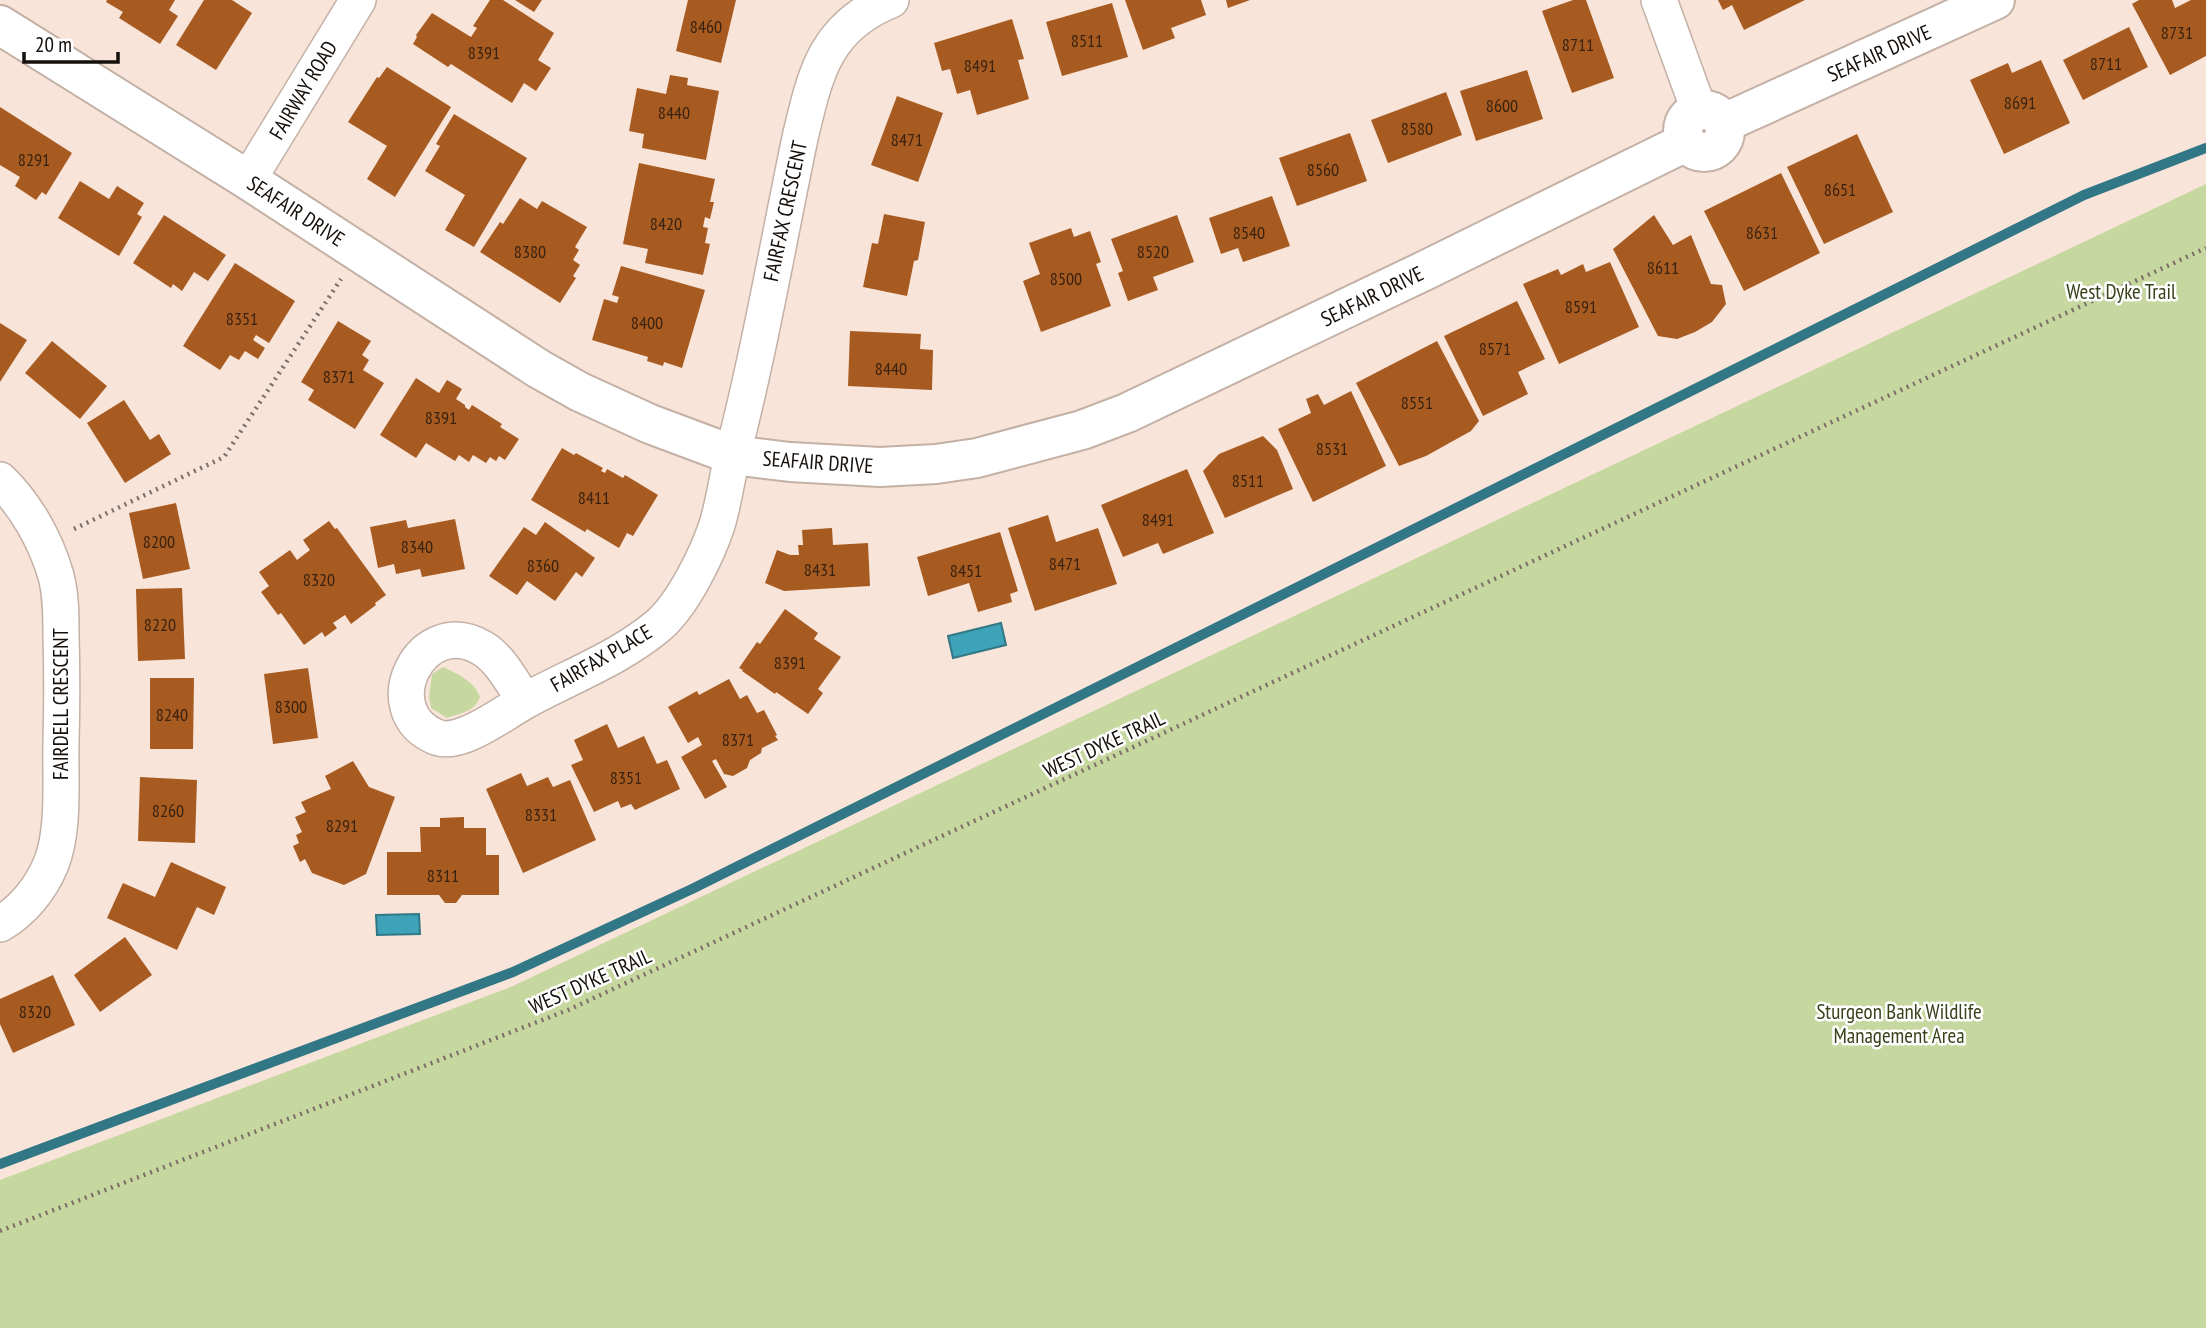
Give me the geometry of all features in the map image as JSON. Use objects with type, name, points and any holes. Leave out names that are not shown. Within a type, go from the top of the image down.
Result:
[{"type":"street","name":"FAIRWAY ROAD","points":[[248,180],[358,0]]},
{"type":"street","name":"FAIRFAX CRESCENT","points":[[733,455],[810,93],[820,64],[833,43],[853,23],[877,6],[891,0]]},
{"type":"street","points":[[1660,0],[1703,125]]},
{"type":"street","name":"SEAFAIR DRIVE","points":[[0,25],[248,180],[539,369],[580,392],[650,424],[733,455],[790,462],[880,467],[936,464],[977,458],[1082,430],[1127,413],[1417,274],[1703,125],[1995,0]]},
{"type":"street","name":"FAIRFAX PLACE","points":[[525,701],[627,648],[661,623],[686,594],[717,525],[733,455]]},
{"type":"street","name":"FAIRDELL CRESCENT","points":[[0,480],[23,505],[56,576],[62,672],[60,824],[52,863],[35,894],[0,924]]},
{"type":"path","name":"WEST DYKE TRAIL","points":[[0,1231],[568,1010],[2206,248]]},
{"type":"path","points":[[43,544],[224,457],[359,252]]},
{"type":"green space","points":[[2206,184],[2206,1328],[0,1328],[0,1180],[513,986]]},
{"type":"green space","points":[[443,667],[470,682],[480,697],[471,709],[447,718],[431,708],[429,697],[432,674]]},
{"type":"water","points":[[1001,623],[1006,645],[953,658],[948,636]]},
{"type":"water","points":[[419,914],[420,934],[377,935],[376,915]]},
{"type":"building","points":[[175,0],[169,10],[178,16],[160,44],[119,18],[123,12],[106,2]]},
{"type":"building","points":[[204,0],[232,0],[252,13],[216,70],[176,45]]},
{"type":"building","points":[[490,0],[503,0],[554,33],[538,60],[551,68],[536,91],[524,83],[512,103],[451,64],[448,67],[413,44],[416,35],[432,13],[471,37],[477,28],[473,26]]},
{"type":"building","points":[[515,0],[542,0],[534,12]]},
{"type":"building","points":[[688,0],[736,0],[721,63],[676,51]]},
{"type":"building","points":[[1125,0],[1201,0],[1206,15],[1171,28],[1175,38],[1143,50]]},
{"type":"building","points":[[1226,0],[1250,0],[1228,8]]},
{"type":"building","points":[[1573,0],[1586,0],[1614,78],[1572,93],[1542,11]]},
{"type":"building","points":[[1718,0],[1805,0],[1744,30],[1732,5],[1723,10]]},
{"type":"building","points":[[2139,0],[2172,0],[2175,8],[2191,0],[2206,0],[2206,56],[2170,75],[2132,4]]},
{"type":"building","points":[[1112,3],[1128,57],[1062,76],[1046,22]]},
{"type":"building","points":[[1012,19],[1024,59],[1018,60],[1029,99],[977,115],[970,90],[957,94],[950,69],[942,71],[934,43]]},
{"type":"building","points":[[2129,27],[2148,67],[2083,100],[2063,60]]},
{"type":"building","points":[[2041,60],[2070,123],[2004,154],[1970,80],[2008,63],[2012,73]]},
{"type":"building","points":[[387,67],[451,107],[395,197],[367,179],[387,146],[348,122],[377,77],[379,78]]},
{"type":"building","points":[[1527,70],[1543,119],[1476,141],[1460,91]]},
{"type":"building","points":[[670,75],[688,78],[687,85],[719,91],[706,160],[642,148],[644,134],[629,131],[637,88],[666,94]]},
{"type":"building","points":[[1446,92],[1462,135],[1388,163],[1371,120]]},
{"type":"building","points":[[897,96],[943,113],[918,182],[871,165]]},
{"type":"building","points":[[0,107],[72,153],[46,195],[42,192],[36,200],[15,186],[20,177],[0,165]]},
{"type":"building","points":[[454,114],[527,158],[474,247],[445,230],[465,195],[425,171],[440,146],[436,144]]},
{"type":"building","points":[[1350,133],[1367,181],[1297,206],[1279,158]]},
{"type":"building","points":[[1857,134],[1893,212],[1824,244],[1787,167]]},
{"type":"building","points":[[639,163],[715,179],[710,202],[714,202],[710,219],[705,217],[703,227],[708,228],[705,243],[710,244],[703,275],[645,263],[648,249],[623,244]]},
{"type":"building","points":[[1781,173],[1820,253],[1744,291],[1704,211]]},
{"type":"building","points":[[80,181],[109,199],[117,186],[144,203],[137,214],[142,217],[119,256],[58,218]]},
{"type":"building","points":[[1272,196],[1290,246],[1243,262],[1238,248],[1221,254],[1209,218]]},
{"type":"building","points":[[520,198],[537,209],[542,201],[587,227],[575,247],[579,250],[573,260],[580,265],[573,276],[576,278],[560,303],[480,252]]},
{"type":"building","points":[[884,214],[925,222],[918,260],[914,261],[907,296],[863,287],[872,243],[878,244]]},
{"type":"building","points":[[164,215],[226,255],[208,281],[194,272],[182,291],[173,284],[171,288],[133,263]]},
{"type":"building","points":[[1177,215],[1194,262],[1153,277],[1158,290],[1128,301],[1118,273],[1123,271],[1111,239]]},
{"type":"building","points":[[1654,215],[1673,245],[1691,235],[1711,284],[1722,285],[1726,304],[1712,322],[1677,339],[1658,336],[1613,249]]},
{"type":"building","points":[[1071,228],[1074,237],[1090,231],[1101,262],[1096,264],[1111,306],[1041,332],[1023,281],[1040,274],[1029,243]]},
{"type":"building","points":[[1610,262],[1639,327],[1559,364],[1523,284],[1558,269],[1561,275],[1583,264],[1586,272]]},
{"type":"building","points":[[235,263],[295,301],[269,343],[256,335],[253,340],[265,348],[258,359],[245,351],[239,360],[230,355],[220,370],[183,346]]},
{"type":"building","points":[[621,266],[705,290],[682,368],[664,362],[663,366],[647,361],[648,357],[592,340],[604,299],[617,303],[619,297],[612,295]]},
{"type":"building","points":[[1517,301],[1545,359],[1518,372],[1528,394],[1483,416],[1444,336]]},
{"type":"building","points":[[338,321],[371,341],[362,355],[369,360],[363,370],[384,383],[355,429],[308,400],[314,390],[301,382]]},
{"type":"building","points":[[0,323],[27,340],[0,382]]},
{"type":"building","points":[[850,331],[921,334],[920,349],[933,350],[932,390],[848,386]]},
{"type":"building","points":[[52,341],[107,386],[80,419],[25,373]]},
{"type":"building","points":[[1437,341],[1479,421],[1471,431],[1426,456],[1399,466],[1356,383]]},
{"type":"building","points":[[416,378],[439,393],[447,380],[462,389],[456,399],[465,407],[469,410],[472,405],[502,424],[500,427],[519,439],[505,460],[499,456],[496,461],[490,457],[486,463],[473,455],[469,462],[459,455],[455,461],[426,443],[416,458],[380,435]]},
{"type":"building","points":[[1351,391],[1386,466],[1313,502],[1278,429],[1311,413],[1306,399],[1318,394],[1324,405]]},
{"type":"building","points":[[124,400],[150,440],[159,434],[171,454],[125,483],[87,423]]},
{"type":"building","points":[[1263,436],[1277,450],[1293,489],[1225,518],[1203,471],[1219,454]]},
{"type":"building","points":[[562,448],[603,468],[601,471],[605,473],[607,469],[623,478],[625,475],[658,495],[633,536],[627,533],[619,548],[587,529],[585,532],[531,500]]},
{"type":"building","points":[[1187,469],[1214,533],[1163,554],[1158,543],[1123,557],[1101,505]]},
{"type":"building","points":[[176,503],[190,569],[143,579],[129,513]]},
{"type":"building","points":[[1048,515],[1056,542],[1098,528],[1117,584],[1035,611],[1008,528]]},
{"type":"building","points":[[455,519],[465,569],[422,577],[420,569],[396,574],[394,564],[378,568],[370,527],[406,520],[408,528]]},
{"type":"building","points":[[329,521],[386,595],[351,624],[345,615],[333,623],[337,628],[325,637],[322,632],[304,645],[281,613],[278,615],[261,592],[269,586],[259,572],[290,550],[297,560],[310,550],[303,540]]},
{"type":"building","points":[[545,522],[595,558],[582,577],[576,572],[555,601],[527,581],[517,595],[489,576],[524,527],[536,535]]},
{"type":"building","points":[[832,528],[833,545],[868,543],[870,586],[784,591],[765,583],[777,550],[799,555],[798,545],[803,545],[802,530]]},
{"type":"building","points":[[1000,532],[1018,591],[1010,594],[1012,602],[978,612],[969,583],[928,596],[917,557]]},
{"type":"building","points":[[182,588],[185,659],[138,661],[136,589]]},
{"type":"building","points":[[785,609],[818,633],[814,639],[841,657],[818,689],[823,693],[808,714],[739,668]]},
{"type":"building","points":[[308,668],[318,738],[273,744],[264,674]]},
{"type":"building","points":[[150,678],[194,678],[193,749],[150,749]]},
{"type":"building","points":[[729,679],[740,699],[747,695],[757,713],[764,710],[778,740],[762,748],[761,753],[750,760],[747,768],[733,776],[724,774],[716,759],[712,761],[727,787],[705,799],[681,757],[702,745],[698,737],[688,743],[668,707],[697,691],[699,695]]},
{"type":"building","points":[[607,724],[618,748],[644,736],[657,764],[667,760],[680,789],[635,810],[631,804],[621,808],[618,801],[594,812],[571,765],[583,760],[574,740]]},
{"type":"building","points":[[353,761],[369,787],[395,797],[366,874],[344,885],[312,873],[305,859],[300,862],[293,846],[299,843],[296,835],[302,832],[295,817],[306,812],[301,802],[331,789],[325,776]]},
{"type":"building","points":[[521,773],[527,786],[548,777],[553,787],[570,780],[596,840],[523,873],[486,789]]},
{"type":"building","points":[[140,777],[197,780],[195,843],[138,841]]},
{"type":"building","points":[[464,817],[464,828],[486,828],[486,855],[499,855],[499,895],[462,895],[456,903],[445,903],[439,895],[387,895],[387,852],[421,852],[420,827],[440,827],[440,818]]},
{"type":"building","points":[[171,862],[226,887],[214,915],[197,907],[177,950],[107,918],[123,883],[155,897]]},
{"type":"building","points":[[125,937],[152,975],[100,1012],[74,975]]},
{"type":"building","points":[[53,975],[75,1025],[13,1053],[0,1024],[0,999]]},
{"type":"waterway","points":[[0,1164],[513,972],[692,889],[2084,195],[2206,148]]},
{"type":"park label","name":"West Dyke Trail","points":[[2121,291]]},
{"type":"park label","name":"Sturgeon Bank Wildlife Management Area","points":[[1899,1023]]}]
